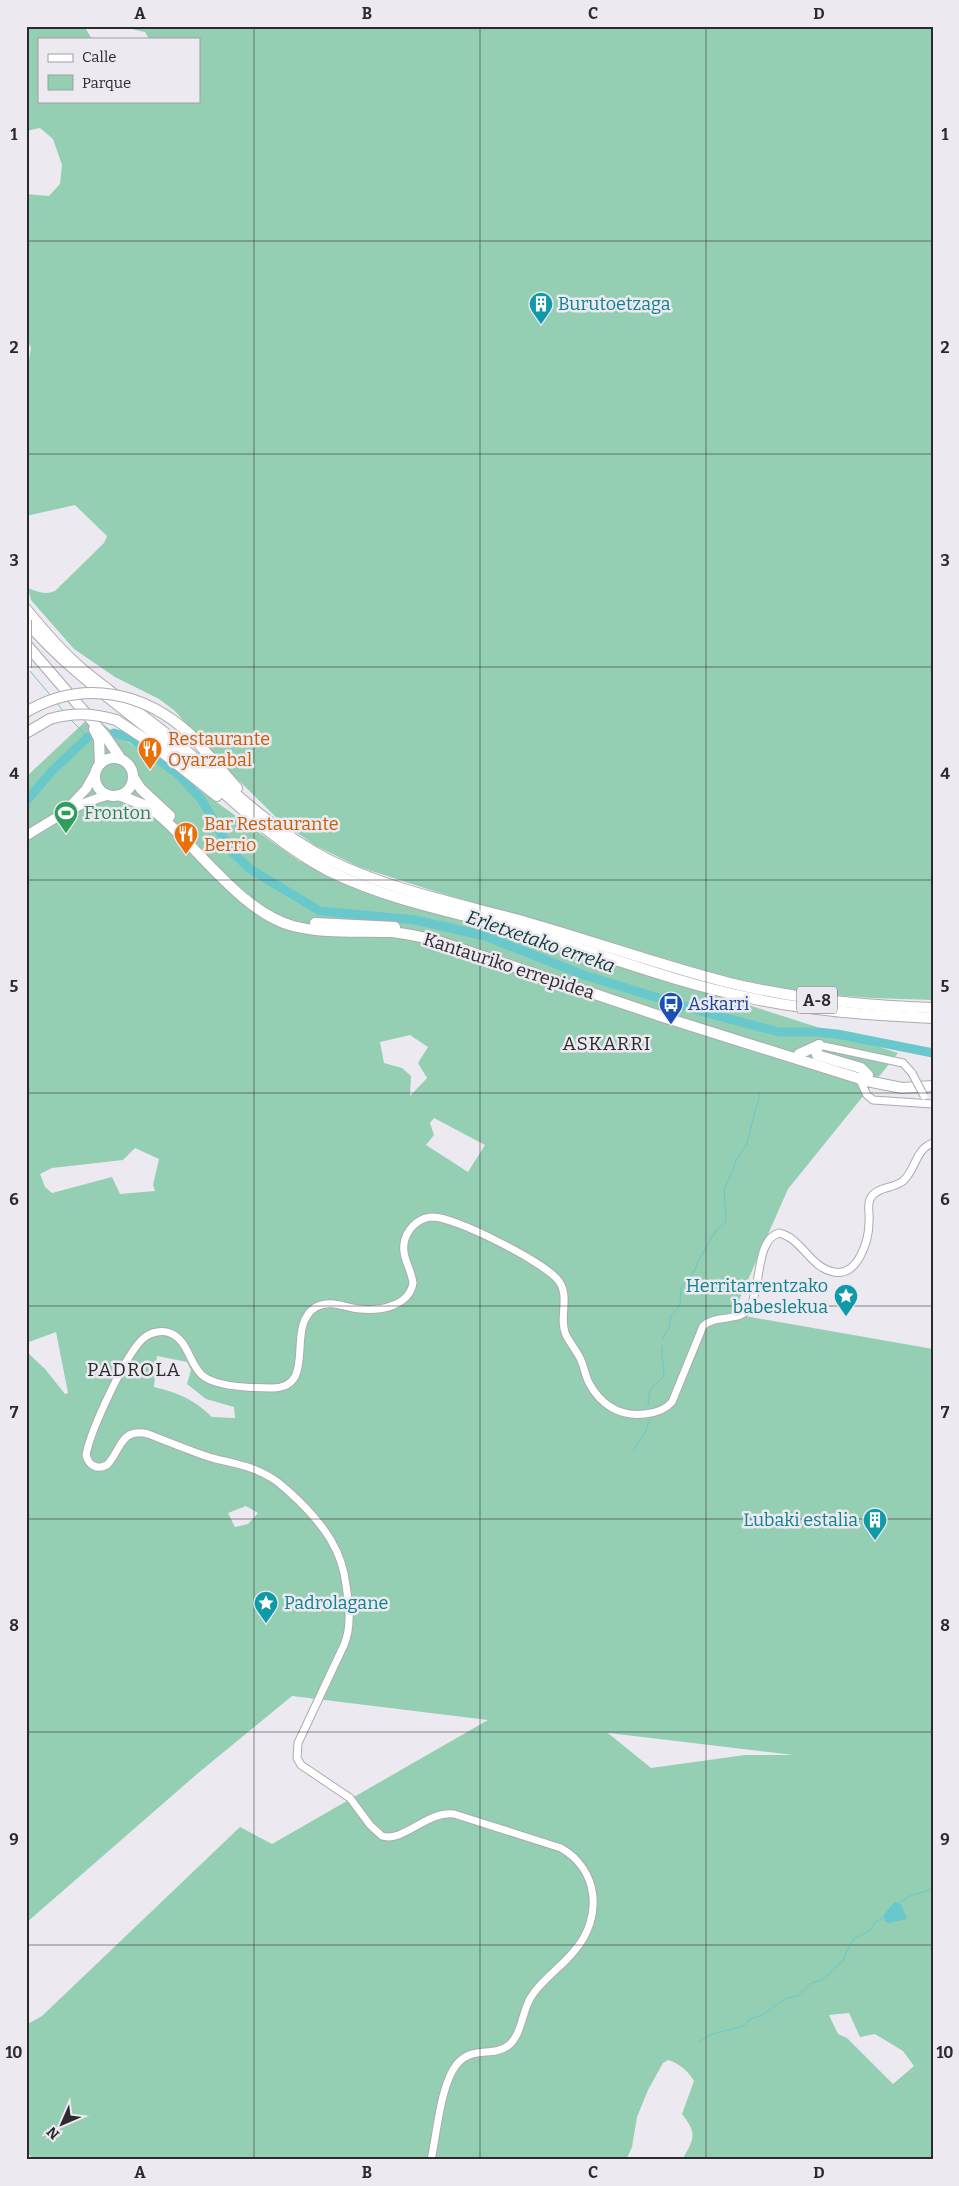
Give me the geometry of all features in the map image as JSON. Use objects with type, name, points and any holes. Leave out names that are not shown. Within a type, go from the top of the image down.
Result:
[{"type":"highway","points":[[26,609],[48,636],[80,668],[174,740],[252,808],[281,830]]},
{"type":"highway","points":[[26,620],[26,668]]},
{"type":"highway","name":"A-8","points":[[26,620],[74,671],[179,754],[255,820],[308,859],[357,884],[525,932],[703,987],[749,998],[802,1007],[874,1015],[933,1018]]},
{"type":"highway","points":[[26,644],[91,722],[106,737],[121,759],[130,767],[133,777],[129,788],[114,795],[99,789],[95,778],[98,768],[99,739],[91,722]]},
{"type":"highway","points":[[26,712],[58,698],[82,694],[107,693],[152,706],[171,718],[191,736],[242,793],[281,830]]},
{"type":"highway","points":[[26,733],[50,719],[79,713],[104,716],[116,720],[148,741],[274,840],[290,851],[308,859]]},
{"type":"highway","points":[[98,768],[110,758],[121,759]]},
{"type":"highway","name":"Kantauriko errepidea","points":[[133,777],[141,789],[250,896],[282,916],[300,922],[379,925],[442,936],[867,1078],[911,1082],[933,1081]]},
{"type":"highway","name":"Kantauriko errepidea","points":[[114,795],[146,806],[159,815],[250,904],[268,916],[293,926],[331,931],[402,934],[438,942],[660,1016],[867,1078],[902,1088],[933,1086]]},
{"type":"highway","name":"A-8","points":[[281,830],[329,860],[384,882],[543,927],[703,976],[752,988],[806,998],[872,1006],[933,1008]]},
{"type":"highway","points":[[799,1054],[818,1045]]},
{"type":"highway","points":[[818,1045],[817,1055],[861,1068],[867,1078]]},
{"type":"main road","points":[[65,811],[81,795],[98,768]]},
{"type":"main road","points":[[26,836],[65,811],[86,802],[114,795]]},
{"type":"street","points":[[818,1045],[903,1063],[912,1073],[930,1104]]},
{"type":"street","points":[[867,1078],[865,1092],[869,1098],[878,1102],[930,1104]]},
{"type":"street","points":[[865,1092],[868,1086],[867,1078]]},
{"type":"street","points":[[431,2160],[439,2116],[448,2083],[458,2063],[470,2054],[498,2050],[510,2043],[517,2033],[531,1997],[580,1943],[588,1927],[592,1911],[592,1887],[586,1872],[576,1858],[561,1848],[454,1814],[436,1815],[394,1837],[382,1836],[370,1826],[350,1798],[301,1766],[297,1758],[298,1743],[344,1645],[350,1616],[342,1564],[334,1543],[310,1512],[270,1477],[249,1467],[211,1457],[148,1434],[129,1435],[121,1441],[107,1465],[98,1468],[92,1466],[86,1455],[89,1441],[100,1413],[137,1345],[146,1336],[159,1332],[170,1333],[178,1338],[198,1371],[211,1380],[221,1383],[272,1388],[288,1383],[298,1371],[301,1328],[305,1318],[313,1310],[321,1305],[332,1303],[361,1309],[381,1308],[396,1304],[408,1296],[413,1283],[403,1256],[405,1238],[415,1224],[423,1219],[432,1217],[501,1242],[559,1281],[563,1291],[563,1324],[566,1334],[579,1356],[593,1389],[617,1412],[636,1415],[655,1413],[664,1409],[672,1402],[703,1326],[712,1320],[740,1316],[749,1308],[754,1296],[765,1244],[771,1236],[779,1233],[789,1236],[815,1262],[828,1271],[838,1273],[850,1269],[859,1259],[868,1232],[868,1204],[870,1198],[877,1192],[903,1181],[920,1151],[933,1143]]},
{"type":"green space","points":[[26,26],[84,26],[91,38],[38,38],[38,102],[200,102],[200,38],[148,38],[145,32],[118,26],[933,26],[933,1000],[804,993],[695,970],[359,867],[316,846],[279,820],[221,763],[175,711],[159,699],[115,677],[74,649],[31,600],[28,588],[45,593],[55,591],[104,543],[107,536],[75,505],[26,516],[26,378],[31,348],[26,336],[26,194],[49,196],[60,184],[62,165],[53,139],[40,128],[26,131]]},
{"type":"green space","points":[[91,716],[135,747],[142,749],[299,861],[898,1053],[788,1189],[733,1314],[933,1349],[933,2160],[682,2160],[689,2147],[692,2132],[682,2114],[694,2081],[683,2068],[668,2060],[663,2063],[648,2090],[637,2117],[632,2147],[626,2160],[35,2160],[26,2152],[26,2025],[42,2016],[240,1827],[272,1844],[488,1720],[292,1696],[197,1774],[26,1923],[26,777]],"holes":[[[410,1035],[428,1047],[418,1063],[427,1078],[410,1096],[411,1076],[402,1068],[384,1063],[380,1042]],[[434,1118],[485,1145],[468,1172],[426,1145],[434,1135],[430,1123]],[[135,1148],[159,1159],[153,1185],[155,1191],[120,1194],[112,1177],[52,1193],[45,1187],[40,1174],[52,1168],[123,1160]],[[56,1332],[68,1393],[65,1394],[45,1369],[27,1352],[29,1342]],[[157,1356],[187,1362],[191,1370],[187,1384],[206,1399],[234,1407],[235,1418],[212,1417],[192,1401],[154,1387]],[[246,1506],[258,1513],[248,1524],[235,1527],[228,1513]],[[608,1733],[794,1755],[745,1755],[651,1768]],[[849,2013],[860,2037],[875,2034],[903,2051],[914,2066],[893,2084],[847,2038],[838,2034],[829,2015]]]},
{"type":"water","points":[[894,1902],[901,1904],[907,1919],[889,1923],[885,1921],[883,1916]]},
{"type":"waterway","points":[[30,671],[52,697]]},
{"type":"waterway","points":[[57,703],[64,712]]},
{"type":"waterway","points":[[70,719],[88,737]]},
{"type":"waterway","name":"Erletxetako erreka","points":[[114,733],[131,738],[180,776],[201,799],[232,852],[250,869],[320,911],[415,920],[485,936],[584,975],[707,1013],[779,1032],[837,1034],[933,1053]]},
{"type":"waterway","points":[[26,801],[54,769],[88,737]]},
{"type":"waterway","points":[[663,1338],[669,1327],[671,1315],[680,1305],[681,1288],[695,1270],[698,1261],[717,1229],[726,1222],[724,1188],[733,1171],[736,1160],[746,1146],[760,1094]]},
{"type":"waterway","points":[[648,1405],[650,1389],[664,1376],[662,1346]]},
{"type":"waterway","points":[[633,1451],[645,1432],[650,1419]]},
{"type":"waterway","points":[[898,1903],[912,1895],[933,1889]]},
{"type":"waterway","points":[[699,2042],[712,2034],[744,2026],[750,2019],[762,2015],[785,1999],[799,1995],[811,1983],[822,1980],[844,1960],[844,1956],[854,1939],[871,1930],[875,1922],[883,1918]]},
{"type":"place","name":"Burutoetzaga","points":[[541,325]]},
{"type":"place","name":"Restaurante Oyarzabal","points":[[150,770]]},
{"type":"place","name":"Fronton","points":[[66,834]]},
{"type":"place","name":"Bar Restaurante Berrio","points":[[186,855]]},
{"type":"place","name":"Askarri","points":[[671,1025]]},
{"type":"place","name":"Herritarrentzako babeslekua","points":[[846,1317]]},
{"type":"place","name":"Lubaki estalia","points":[[875,1541]]},
{"type":"place","name":"Padrolagane","points":[[266,1624]]},
{"type":"district","name":"ASKARRI","points":[[607,1043]]},
{"type":"district","name":"PADROLA","points":[[134,1369]]}]
